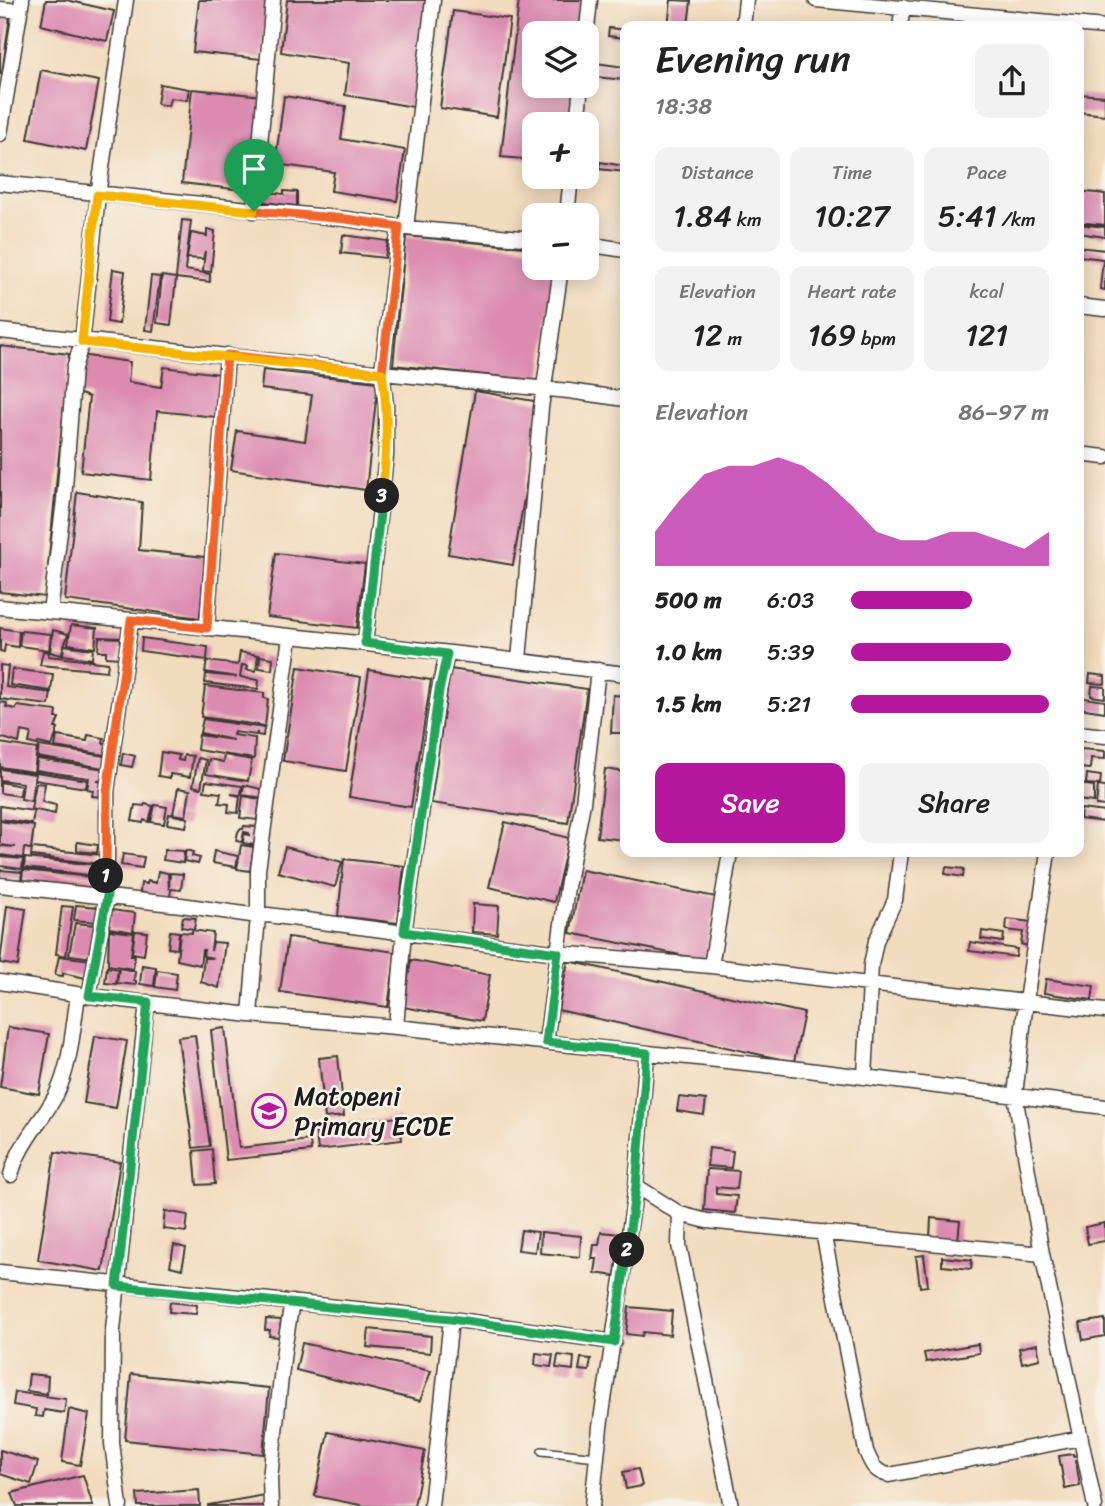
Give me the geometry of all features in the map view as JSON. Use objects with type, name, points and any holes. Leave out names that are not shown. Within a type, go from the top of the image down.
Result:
[{"type":"street","points":[[50,612],[64,500],[74,368],[82,342],[97,195],[126,0]]},
{"type":"street","points":[[254,211],[273,0]]},
{"type":"street","points":[[365,643],[386,456],[386,405],[382,373],[433,0]]},
{"type":"street","points":[[588,21],[590,0]]},
{"type":"street","points":[[744,21],[746,0]]},
{"type":"street","points":[[816,0],[903,7],[986,7],[1043,21]]},
{"type":"street","points":[[0,9],[21,6],[0,134]]},
{"type":"street","points":[[901,21],[903,7]]},
{"type":"street","points":[[1084,26],[1105,27]]},
{"type":"street","points":[[0,183],[346,219],[403,228],[522,238]]},
{"type":"street","points":[[599,246],[620,249]]},
{"type":"street","points":[[519,660],[541,408],[559,280]]},
{"type":"street","points":[[1084,307],[1105,309]]},
{"type":"street","points":[[0,331],[82,342],[545,388],[620,398]]},
{"type":"street","points":[[207,628],[227,355]]},
{"type":"street","points":[[1084,455],[1105,457]]},
{"type":"street","points":[[0,607],[365,643],[620,673]]},
{"type":"street","points":[[11,1175],[15,1158],[56,1094],[65,1069],[107,896],[107,791],[131,620]]},
{"type":"street","points":[[250,1014],[258,916],[258,870],[290,637]]},
{"type":"street","points":[[396,1027],[404,932],[439,691],[447,654]]},
{"type":"street","points":[[546,1042],[567,887],[583,803],[598,670]]},
{"type":"street","points":[[1084,734],[1105,736]]},
{"type":"street","points":[[711,966],[729,857]]},
{"type":"street","points":[[865,1076],[871,965],[876,941],[895,900],[900,857]]},
{"type":"street","points":[[1047,857],[1015,1096],[1042,1254],[1096,1506]]},
{"type":"street","points":[[0,885],[258,916],[268,915],[558,953],[711,966],[1105,1011]]},
{"type":"street","points":[[0,982],[84,995],[250,1014],[865,1076],[1105,1107]]},
{"type":"street","points":[[121,1506],[112,1443],[113,1330],[148,1002]]},
{"type":"street","points":[[592,1506],[636,1186],[647,1053]]},
{"type":"street","points":[[636,1186],[680,1214],[707,1221],[1042,1254]]},
{"type":"street","points":[[680,1214],[679,1245],[731,1506]]},
{"type":"street","points":[[823,1232],[866,1451],[873,1467],[888,1475],[1081,1438]]},
{"type":"street","points":[[0,1272],[451,1319],[614,1342]]},
{"type":"street","points":[[271,1506],[270,1478],[292,1302]]},
{"type":"street","points":[[431,1506],[451,1319]]},
{"type":"lane","points":[[542,1451],[597,1457]]},
{"type":"building","points":[[46,0],[66,0],[114,11],[107,41],[41,25]]},
{"type":"building","points":[[199,0],[268,0],[261,59],[193,52]]},
{"type":"building","points":[[287,0],[429,0],[414,107],[345,95],[349,63],[281,52]]},
{"type":"building","points":[[519,0],[586,0],[584,21],[522,21],[522,98],[577,98],[575,112],[522,112],[522,159],[501,157]]},
{"type":"building","points":[[671,0],[691,1],[689,21],[669,21]]},
{"type":"building","points":[[453,11],[510,19],[497,117],[440,108]]},
{"type":"building","points":[[0,14],[10,16],[2,74],[0,74]]},
{"type":"building","points":[[609,28],[620,29],[620,37],[608,36]]},
{"type":"building","points":[[599,63],[620,66],[620,80],[599,77]]},
{"type":"building","points":[[41,70],[99,81],[86,151],[28,139]]},
{"type":"building","points":[[160,84],[189,89],[187,100],[170,98],[168,106],[157,104]]},
{"type":"building","points":[[192,89],[263,96],[251,191],[182,183]]},
{"type":"building","points":[[1084,94],[1105,96],[1105,115],[1084,113]]},
{"type":"building","points":[[284,96],[346,106],[341,139],[405,150],[397,201],[331,191],[334,172],[275,164]]},
{"type":"building","points":[[600,162],[620,165],[620,171],[599,169]]},
{"type":"building","points":[[284,191],[297,192],[297,206],[264,202],[265,192],[284,194]]},
{"type":"building","points":[[1084,192],[1105,194],[1105,225],[1084,223]]},
{"type":"building","points":[[182,220],[191,221],[185,270],[210,274],[210,282],[176,278]]},
{"type":"building","points":[[1084,225],[1105,227],[1105,237],[1084,234]]},
{"type":"building","points":[[207,229],[215,231],[211,272],[203,271],[205,251],[203,259],[187,258],[191,233],[207,236]]},
{"type":"building","points":[[343,235],[388,241],[385,258],[341,253]]},
{"type":"building","points":[[406,236],[522,247],[522,280],[554,280],[541,381],[393,365]]},
{"type":"building","points":[[1084,248],[1105,250],[1105,290],[1100,289],[1103,259],[1084,257]]},
{"type":"building","points":[[113,269],[125,271],[119,324],[107,322]]},
{"type":"building","points":[[151,276],[160,277],[153,331],[145,330]]},
{"type":"building","points":[[162,276],[176,278],[171,325],[157,323]]},
{"type":"building","points":[[0,346],[69,354],[45,597],[0,592]]},
{"type":"building","points":[[80,355],[130,362],[128,382],[161,387],[164,367],[220,374],[216,417],[157,411],[151,480],[81,472],[89,397],[74,392]]},
{"type":"building","points":[[263,370],[378,382],[366,490],[231,470],[237,431],[305,441],[312,395],[261,389]]},
{"type":"building","points":[[475,391],[540,402],[513,565],[448,554]]},
{"type":"building","points":[[77,492],[142,502],[139,550],[205,557],[200,618],[65,600]]},
{"type":"building","points":[[276,553],[365,564],[357,628],[267,617]]},
{"type":"building","points":[[71,625],[97,628],[95,648],[68,644]]},
{"type":"building","points":[[0,628],[19,631],[18,647],[5,645],[4,652],[0,651]]},
{"type":"building","points":[[53,630],[68,634],[61,655],[50,652]]},
{"type":"building","points":[[21,631],[51,634],[49,650],[19,646]]},
{"type":"building","points":[[99,637],[122,638],[120,658],[106,657],[106,651],[98,651]]},
{"type":"building","points":[[142,638],[208,647],[207,660],[141,651]]},
{"type":"building","points":[[64,645],[93,649],[92,659],[63,655]]},
{"type":"building","points":[[43,651],[49,652],[48,656],[108,663],[107,671],[40,665]]},
{"type":"building","points":[[240,652],[258,655],[256,671],[247,670],[248,666],[242,665],[240,677],[259,680],[258,689],[205,683],[206,674],[237,677],[205,672],[207,661],[238,665]]},
{"type":"building","points":[[260,656],[273,658],[272,670],[259,668]]},
{"type":"building","points":[[0,665],[8,666],[6,687],[51,693],[49,705],[0,699]]},
{"type":"building","points":[[298,667],[361,677],[346,771],[283,761]]},
{"type":"building","points":[[12,669],[53,674],[51,691],[10,685]]},
{"type":"building","points":[[450,669],[587,689],[568,823],[431,803]]},
{"type":"building","points":[[369,670],[431,680],[411,807],[349,797]]},
{"type":"building","points":[[1090,674],[1105,676],[1105,684],[1089,683]]},
{"type":"building","points":[[205,686],[264,693],[264,698],[268,699],[265,726],[201,717]]},
{"type":"building","points":[[1092,686],[1105,687],[1105,698],[1091,696]]},
{"type":"building","points":[[613,695],[620,696],[620,733],[611,733]]},
{"type":"building","points":[[1084,698],[1105,701],[1105,712],[1084,709]]},
{"type":"building","points":[[0,702],[7,703],[6,707],[16,709],[17,706],[57,711],[56,718],[59,718],[55,728],[58,728],[52,746],[29,743],[31,733],[21,731],[19,743],[0,737]]},
{"type":"building","points":[[203,719],[264,728],[263,736],[257,735],[257,732],[256,735],[234,732],[233,735],[255,738],[254,759],[197,750],[199,735],[233,740],[200,733]]},
{"type":"building","points":[[88,735],[104,738],[103,743],[108,744],[106,755],[55,747],[57,736],[87,741]]},
{"type":"building","points":[[0,743],[37,749],[34,772],[0,767]]},
{"type":"building","points":[[39,746],[105,756],[104,768],[37,757]]},
{"type":"building","points":[[1084,749],[1105,751],[1105,759],[1091,758],[1090,769],[1084,768]]},
{"type":"building","points":[[161,752],[179,755],[178,760],[183,761],[184,755],[193,756],[190,777],[170,774],[170,778],[158,776]]},
{"type":"building","points":[[123,753],[135,756],[132,767],[121,765]]},
{"type":"building","points":[[224,755],[252,760],[248,781],[206,774],[209,759],[223,762]]},
{"type":"building","points":[[198,758],[206,760],[201,788],[193,786]]},
{"type":"building","points":[[37,759],[105,769],[104,780],[97,781],[103,782],[101,797],[92,796],[93,790],[87,789],[89,778],[36,770]]},
{"type":"building","points":[[0,769],[35,774],[31,801],[21,799],[23,783],[0,780]]},
{"type":"building","points":[[605,769],[620,771],[620,839],[597,837]]},
{"type":"building","points":[[36,772],[87,780],[86,788],[35,780]]},
{"type":"building","points":[[1087,774],[1101,776],[1100,785],[1086,784]]},
{"type":"building","points":[[206,781],[242,786],[241,795],[231,794],[240,796],[238,813],[228,812],[229,804],[219,803],[221,793],[204,791]]},
{"type":"building","points":[[0,782],[21,786],[20,796],[0,793]]},
{"type":"building","points":[[36,783],[45,784],[42,802],[56,805],[55,814],[31,809]]},
{"type":"building","points":[[244,785],[265,790],[264,798],[242,795]]},
{"type":"building","points":[[1084,785],[1094,786],[1094,802],[1084,801]]},
{"type":"building","points":[[1098,786],[1105,787],[1105,806],[1096,805]]},
{"type":"building","points":[[178,788],[190,790],[186,816],[173,814]]},
{"type":"building","points":[[243,796],[260,799],[257,820],[240,818]]},
{"type":"building","points":[[135,805],[153,806],[149,822],[132,821]]},
{"type":"building","points":[[155,805],[167,807],[164,824],[151,822]]},
{"type":"building","points":[[0,806],[34,811],[32,824],[0,819]]},
{"type":"building","points":[[1084,809],[1105,812],[1105,822],[1084,819]]},
{"type":"building","points":[[169,814],[188,818],[186,827],[167,824]]},
{"type":"building","points":[[0,821],[34,826],[31,849],[24,848],[23,858],[0,855],[0,846],[16,847],[0,845]]},
{"type":"building","points":[[505,822],[569,838],[554,902],[489,887]]},
{"type":"building","points":[[244,826],[257,827],[254,845],[243,843],[244,834],[249,833],[244,832],[242,842],[236,841],[238,832]]},
{"type":"building","points":[[77,842],[98,845],[97,853],[77,851]]},
{"type":"building","points":[[241,845],[254,847],[250,871],[237,869]]},
{"type":"building","points":[[285,847],[342,862],[335,887],[278,872]]},
{"type":"building","points":[[32,848],[102,855],[101,864],[31,856]]},
{"type":"building","points":[[165,850],[184,851],[183,863],[163,860]]},
{"type":"building","points":[[186,850],[193,852],[192,856],[200,858],[198,864],[184,861]]},
{"type":"building","points":[[214,851],[238,856],[236,867],[212,863]]},
{"type":"building","points":[[123,854],[144,857],[142,868],[121,865]]},
{"type":"building","points":[[0,857],[23,859],[22,869],[0,866]]},
{"type":"building","points":[[25,858],[100,865],[99,876],[24,868]]},
{"type":"building","points":[[344,859],[404,866],[398,923],[338,916]]},
{"type":"building","points":[[946,867],[964,869],[963,877],[945,874]]},
{"type":"building","points":[[0,870],[22,872],[21,880],[0,878]]},
{"type":"building","points":[[23,870],[100,878],[98,889],[22,880]]},
{"type":"building","points":[[582,870],[716,897],[705,960],[570,933]]},
{"type":"building","points":[[158,871],[168,873],[169,889],[170,873],[183,874],[181,890],[171,889],[170,898],[140,893],[141,883],[156,883]]},
{"type":"building","points":[[473,904],[499,906],[497,934],[472,932]]},
{"type":"building","points":[[76,905],[98,907],[97,922],[74,920]]},
{"type":"building","points":[[7,906],[26,909],[18,966],[0,963]]},
{"type":"building","points":[[62,906],[73,907],[66,956],[56,954]]},
{"type":"building","points":[[111,910],[135,913],[133,932],[109,928]]},
{"type":"building","points":[[183,917],[196,918],[194,929],[181,927]]},
{"type":"building","points":[[1007,919],[1032,922],[1028,946],[1021,944],[1023,932],[1006,930]]},
{"type":"building","points":[[75,923],[96,925],[93,958],[69,955]]},
{"type":"building","points":[[109,930],[134,933],[131,955],[135,955],[133,969],[108,965]]},
{"type":"building","points":[[192,930],[213,933],[211,951],[213,942],[225,943],[219,988],[201,982],[204,958],[213,958],[203,956],[204,950],[200,965],[177,960],[180,932],[192,933]]},
{"type":"building","points":[[135,931],[147,932],[144,955],[132,953]]},
{"type":"building","points":[[170,931],[179,932],[177,949],[168,948]]},
{"type":"building","points":[[982,931],[1004,934],[1003,942],[981,939]]},
{"type":"building","points":[[288,937],[396,952],[388,1007],[280,992]]},
{"type":"building","points":[[970,942],[1017,949],[1016,957],[969,951]]},
{"type":"building","points":[[59,956],[92,960],[90,979],[63,973],[63,976],[55,975]]},
{"type":"building","points":[[411,960],[490,975],[482,1021],[403,1007]]},
{"type":"building","points":[[568,961],[804,1013],[794,1062],[558,1010]]},
{"type":"building","points":[[142,965],[156,967],[154,986],[140,984]]},
{"type":"building","points":[[107,967],[118,969],[116,984],[105,983]]},
{"type":"building","points":[[119,968],[135,971],[136,985],[117,983]]},
{"type":"building","points":[[157,970],[177,973],[175,990],[155,987]]},
{"type":"building","points":[[1046,979],[1094,986],[1092,1000],[1044,993]]},
{"type":"building","points":[[8,1027],[49,1034],[39,1094],[0,1087]]},
{"type":"building","points":[[225,1028],[239,1148],[310,1140],[311,1151],[226,1160],[211,1030]]},
{"type":"building","points":[[195,1035],[210,1146],[193,1148],[178,1037]]},
{"type":"building","points":[[95,1036],[127,1041],[116,1108],[84,1103]]},
{"type":"building","points":[[338,1056],[344,1116],[325,1118],[319,1058]]},
{"type":"building","points":[[679,1097],[706,1100],[704,1115],[677,1111]]},
{"type":"building","points":[[399,1117],[402,1140],[318,1150],[315,1127]]},
{"type":"building","points":[[709,1148],[733,1151],[731,1168],[707,1166]]},
{"type":"building","points":[[212,1149],[215,1184],[197,1185],[194,1151]]},
{"type":"building","points":[[55,1152],[120,1162],[103,1271],[38,1260]]},
{"type":"building","points":[[707,1169],[739,1171],[737,1189],[716,1187],[716,1194],[737,1196],[735,1213],[704,1210]]},
{"type":"building","points":[[165,1211],[188,1215],[186,1232],[163,1229]]},
{"type":"building","points":[[931,1218],[960,1221],[958,1241],[930,1238]]},
{"type":"building","points":[[1105,1223],[1105,1241],[1088,1244],[1085,1227]]},
{"type":"building","points":[[521,1230],[538,1232],[535,1252],[518,1250]]},
{"type":"building","points":[[541,1232],[581,1236],[580,1257],[540,1253]]},
{"type":"building","points":[[601,1232],[620,1234],[615,1276],[595,1273],[597,1259],[592,1259],[594,1245],[599,1245]]},
{"type":"building","points":[[174,1245],[186,1248],[182,1269],[170,1266]]},
{"type":"building","points":[[924,1255],[928,1286],[920,1287],[916,1256]]},
{"type":"building","points":[[942,1257],[972,1260],[971,1269],[942,1266]]},
{"type":"building","points":[[170,1302],[197,1305],[196,1314],[169,1312]]},
{"type":"building","points":[[629,1307],[672,1311],[670,1335],[643,1332],[642,1336],[626,1334]]},
{"type":"building","points":[[266,1319],[281,1320],[279,1337],[269,1336],[270,1330],[265,1330]]},
{"type":"building","points":[[1105,1319],[1105,1336],[1083,1340],[1080,1323]]},
{"type":"building","points":[[369,1329],[431,1336],[430,1353],[367,1347]]},
{"type":"building","points":[[302,1343],[431,1371],[420,1401],[296,1370]]},
{"type":"building","points":[[978,1344],[979,1353],[926,1362],[924,1353]]},
{"type":"building","points":[[1037,1344],[1040,1359],[1022,1363],[1019,1348]]},
{"type":"building","points":[[536,1353],[553,1355],[551,1367],[535,1365]]},
{"type":"building","points":[[558,1355],[574,1357],[573,1370],[556,1368]]},
{"type":"building","points":[[581,1358],[591,1359],[589,1371],[579,1370]]},
{"type":"building","points":[[29,1374],[48,1376],[47,1394],[27,1391]]},
{"type":"building","points":[[131,1374],[269,1388],[263,1454],[125,1440]]},
{"type":"building","points":[[15,1392],[66,1399],[64,1413],[44,1410],[43,1417],[35,1416],[36,1409],[13,1405]]},
{"type":"building","points":[[69,1409],[89,1414],[80,1465],[62,1462]]},
{"type":"building","points":[[328,1432],[425,1451],[414,1506],[365,1506],[315,1496]]},
{"type":"building","points":[[0,1450],[38,1462],[31,1484],[0,1474]]},
{"type":"building","points":[[1078,1455],[1079,1460],[1076,1461],[1080,1486],[1065,1489],[1059,1456]]},
{"type":"building","points":[[638,1469],[642,1486],[626,1489],[623,1472]]},
{"type":"building","points":[[83,1475],[93,1506],[17,1506],[12,1493]]},
{"type":"building","points":[[199,1490],[200,1506],[138,1506],[137,1494]]},
{"type":"building","points":[[265,1495],[267,1506],[208,1506],[208,1505]]},
{"type":"place","name":"Matopeni Primary ECDE","points":[[269,1111]]},
{"type":"route","points":[[254,211],[97,195],[82,342],[227,355],[304,364],[382,373],[386,405],[386,456],[365,643],[447,654],[439,691],[404,932],[558,953],[546,1042],[647,1053],[636,1186],[614,1342],[451,1319],[117,1286],[148,1002],[89,996],[107,896],[107,791],[131,620],[207,628],[227,355],[382,373],[399,227],[346,219],[254,211]]}]
